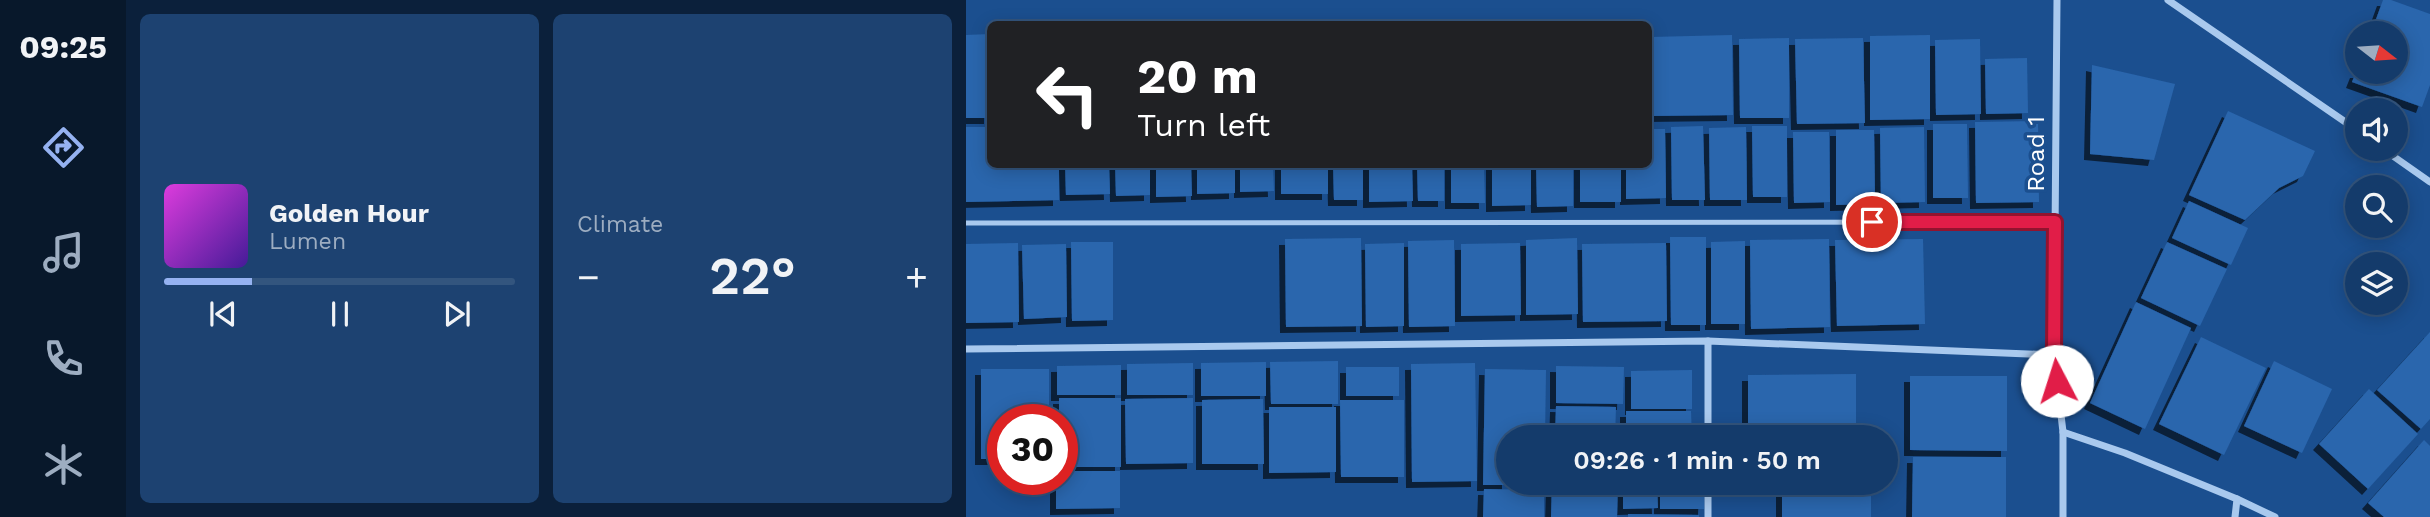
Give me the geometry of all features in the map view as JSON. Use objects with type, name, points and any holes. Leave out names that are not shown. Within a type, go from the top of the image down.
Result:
[{"type":"street","name":"Road 1","points":[[2057,0],[2054,355],[2063,432],[2063,517]]},
{"type":"street","points":[[2168,0],[2345,122]]},
{"type":"street","points":[[2400,161],[2430,182]]},
{"type":"street","points":[[966,349],[1708,341],[2054,355]]},
{"type":"street","points":[[1708,341],[1708,425]]},
{"type":"street","points":[[2063,432],[2125,453],[2275,517]]},
{"type":"street","points":[[1707,517],[1708,495]]},
{"type":"street","points":[[2235,517],[2236,499]]},
{"type":"lane","points":[[966,223],[2055,222]]},
{"type":"building","points":[[2383,0],[2391,0],[2430,14],[2430,85],[2422,107],[2408,102],[2408,98],[2397,98],[2358,84],[2408,84],[2408,21],[2375,21]]},
{"type":"building","points":[[987,34],[987,118],[966,118],[966,35]]},
{"type":"building","points":[[1732,35],[1733,115],[1652,116],[1652,37]]},
{"type":"building","points":[[1930,35],[1930,119],[1870,120],[1870,36]]},
{"type":"building","points":[[1789,38],[1789,118],[1740,118],[1739,39]]},
{"type":"building","points":[[1863,38],[1865,123],[1797,124],[1795,39]]},
{"type":"building","points":[[1980,39],[1981,114],[1936,115],[1935,40]]},
{"type":"building","points":[[2027,58],[2028,113],[1986,114],[1985,59]]},
{"type":"building","points":[[2092,65],[2175,84],[2154,160],[2090,154]]},
{"type":"building","points":[[2228,111],[2315,151],[2303,176],[2279,188],[2245,220],[2189,195]]},
{"type":"building","points":[[2038,121],[2039,202],[1976,203],[1975,122]]},
{"type":"building","points":[[1933,124],[1967,124],[1968,198],[1933,198]]},
{"type":"building","points":[[1703,126],[1705,200],[1672,200],[1671,127]]},
{"type":"building","points":[[1752,126],[1787,126],[1787,197],[1753,197]]},
{"type":"building","points":[[966,127],[987,127],[987,168],[1059,168],[1059,200],[966,202]]},
{"type":"building","points":[[1746,127],[1747,200],[1710,200],[1709,128]]},
{"type":"building","points":[[1924,127],[1925,202],[1881,203],[1880,128]]},
{"type":"building","points":[[1652,129],[1665,129],[1666,198],[1626,199],[1626,168],[1652,168]]},
{"type":"building","points":[[1836,130],[1874,130],[1875,204],[1836,205]]},
{"type":"building","points":[[1793,132],[1829,132],[1830,202],[1794,203]]},
{"type":"building","points":[[1065,168],[1109,168],[1110,194],[1066,195]]},
{"type":"building","points":[[1115,168],[1150,168],[1150,195],[1116,196]]},
{"type":"building","points":[[1156,168],[1191,168],[1192,196],[1156,197]]},
{"type":"building","points":[[1197,168],[1235,168],[1235,193],[1197,194]]},
{"type":"building","points":[[1240,168],[1273,168],[1274,191],[1240,192]]},
{"type":"building","points":[[1281,168],[1328,168],[1328,194],[1281,194]]},
{"type":"building","points":[[1333,168],[1363,168],[1363,200],[1334,200]]},
{"type":"building","points":[[1369,168],[1412,168],[1413,201],[1369,202]]},
{"type":"building","points":[[1417,168],[1444,168],[1444,201],[1418,201]]},
{"type":"building","points":[[1451,168],[1484,168],[1485,203],[1451,203]]},
{"type":"building","points":[[1492,168],[1531,168],[1531,205],[1492,206]]},
{"type":"building","points":[[1536,168],[1573,168],[1573,206],[1537,207]]},
{"type":"building","points":[[1580,168],[1621,168],[1621,202],[1580,202]]},
{"type":"building","points":[[2189,201],[2248,228],[2231,265],[2172,238]]},
{"type":"building","points":[[1670,237],[1706,237],[1706,325],[1671,325]]},
{"type":"building","points":[[1361,238],[1362,326],[1286,327],[1285,239]]},
{"type":"building","points":[[1577,238],[1578,314],[1526,315],[1526,240]]},
{"type":"building","points":[[1829,239],[1830,327],[1751,329],[1750,240]]},
{"type":"building","points":[[1923,239],[1925,324],[1837,326],[1835,240]]},
{"type":"building","points":[[1454,240],[1455,326],[1409,327],[1408,241]]},
{"type":"building","points":[[1745,241],[1745,324],[1711,324],[1711,242]]},
{"type":"building","points":[[1071,242],[1113,242],[1113,320],[1072,321]]},
{"type":"building","points":[[2167,242],[2227,269],[2200,326],[2141,298]]},
{"type":"building","points":[[1018,243],[1019,322],[966,323],[966,244]]},
{"type":"building","points":[[1404,243],[1404,326],[1366,327],[1365,244]]},
{"type":"building","points":[[1520,243],[1521,315],[1461,316],[1461,244]]},
{"type":"building","points":[[1666,243],[1667,321],[1583,322],[1582,244]]},
{"type":"building","points":[[1066,244],[1067,317],[1024,319],[1022,245]]},
{"type":"building","points":[[2136,302],[2191,328],[2145,429],[2090,403]]},
{"type":"building","points":[[2430,332],[2430,419],[2421,429],[2377,390]]},
{"type":"building","points":[[2201,337],[2266,368],[2224,455],[2159,424]]},
{"type":"building","points":[[1338,361],[1338,404],[1271,404],[1270,362]]},
{"type":"building","points":[[2274,361],[2332,389],[2302,453],[2244,426]]},
{"type":"building","points":[[1266,362],[1266,396],[1201,396],[1201,363]]},
{"type":"building","points":[[1193,363],[1193,395],[1127,395],[1127,364]]},
{"type":"building","points":[[1475,363],[1477,481],[1412,482],[1411,364]]},
{"type":"building","points":[[1121,365],[1121,395],[1057,395],[1057,366]]},
{"type":"building","points":[[1556,366],[1624,367],[1623,404],[1556,403]]},
{"type":"building","points":[[1346,367],[1399,367],[1399,396],[1346,396]]},
{"type":"building","points":[[981,369],[1049,369],[1049,404],[987,404],[987,459],[981,459]]},
{"type":"building","points":[[1485,369],[1546,370],[1545,425],[1496,425],[1496,485],[1483,485]]},
{"type":"building","points":[[1692,370],[1692,409],[1631,409],[1631,371]]},
{"type":"building","points":[[1856,374],[1856,425],[1748,425],[1748,375]]},
{"type":"building","points":[[1910,376],[2007,376],[2007,451],[1910,450]]},
{"type":"building","points":[[2369,389],[2418,434],[2368,489],[2319,444]]},
{"type":"building","points":[[1059,398],[1121,398],[1121,467],[1078,467],[1078,404],[1059,404]]},
{"type":"building","points":[[1193,398],[1193,463],[1126,464],[1125,399]]},
{"type":"building","points":[[1263,399],[1264,464],[1202,464],[1202,400]]},
{"type":"building","points":[[1340,400],[1404,400],[1404,477],[1341,477]]},
{"type":"building","points":[[1556,406],[1616,407],[1615,425],[1555,425]]},
{"type":"building","points":[[1269,407],[1336,407],[1336,472],[1269,473]]},
{"type":"building","points":[[1626,411],[1691,411],[1692,425],[1626,425]]},
{"type":"building","points":[[2424,440],[2430,446],[2430,517],[2384,517],[2368,503]]},
{"type":"building","points":[[1913,457],[2006,457],[2006,517],[1912,517]]},
{"type":"building","points":[[1078,471],[1120,471],[1120,508],[1056,509],[1056,495],[1078,495]]},
{"type":"building","points":[[1484,489],[1496,489],[1496,495],[1544,495],[1544,517],[1483,517]]},
{"type":"building","points":[[1552,495],[1618,495],[1617,517],[1551,517]]},
{"type":"building","points":[[1623,495],[1657,495],[1658,508],[1623,509]]},
{"type":"building","points":[[1660,495],[1705,495],[1704,509],[1660,509]]},
{"type":"building","points":[[1782,495],[1871,495],[1871,517],[1782,517]]},
{"type":"building","points":[[1628,514],[1699,515],[1699,517],[1628,517]]},
{"type":"route","points":[[1872,222],[2055,222],[2054,355],[2057,381]]}]
